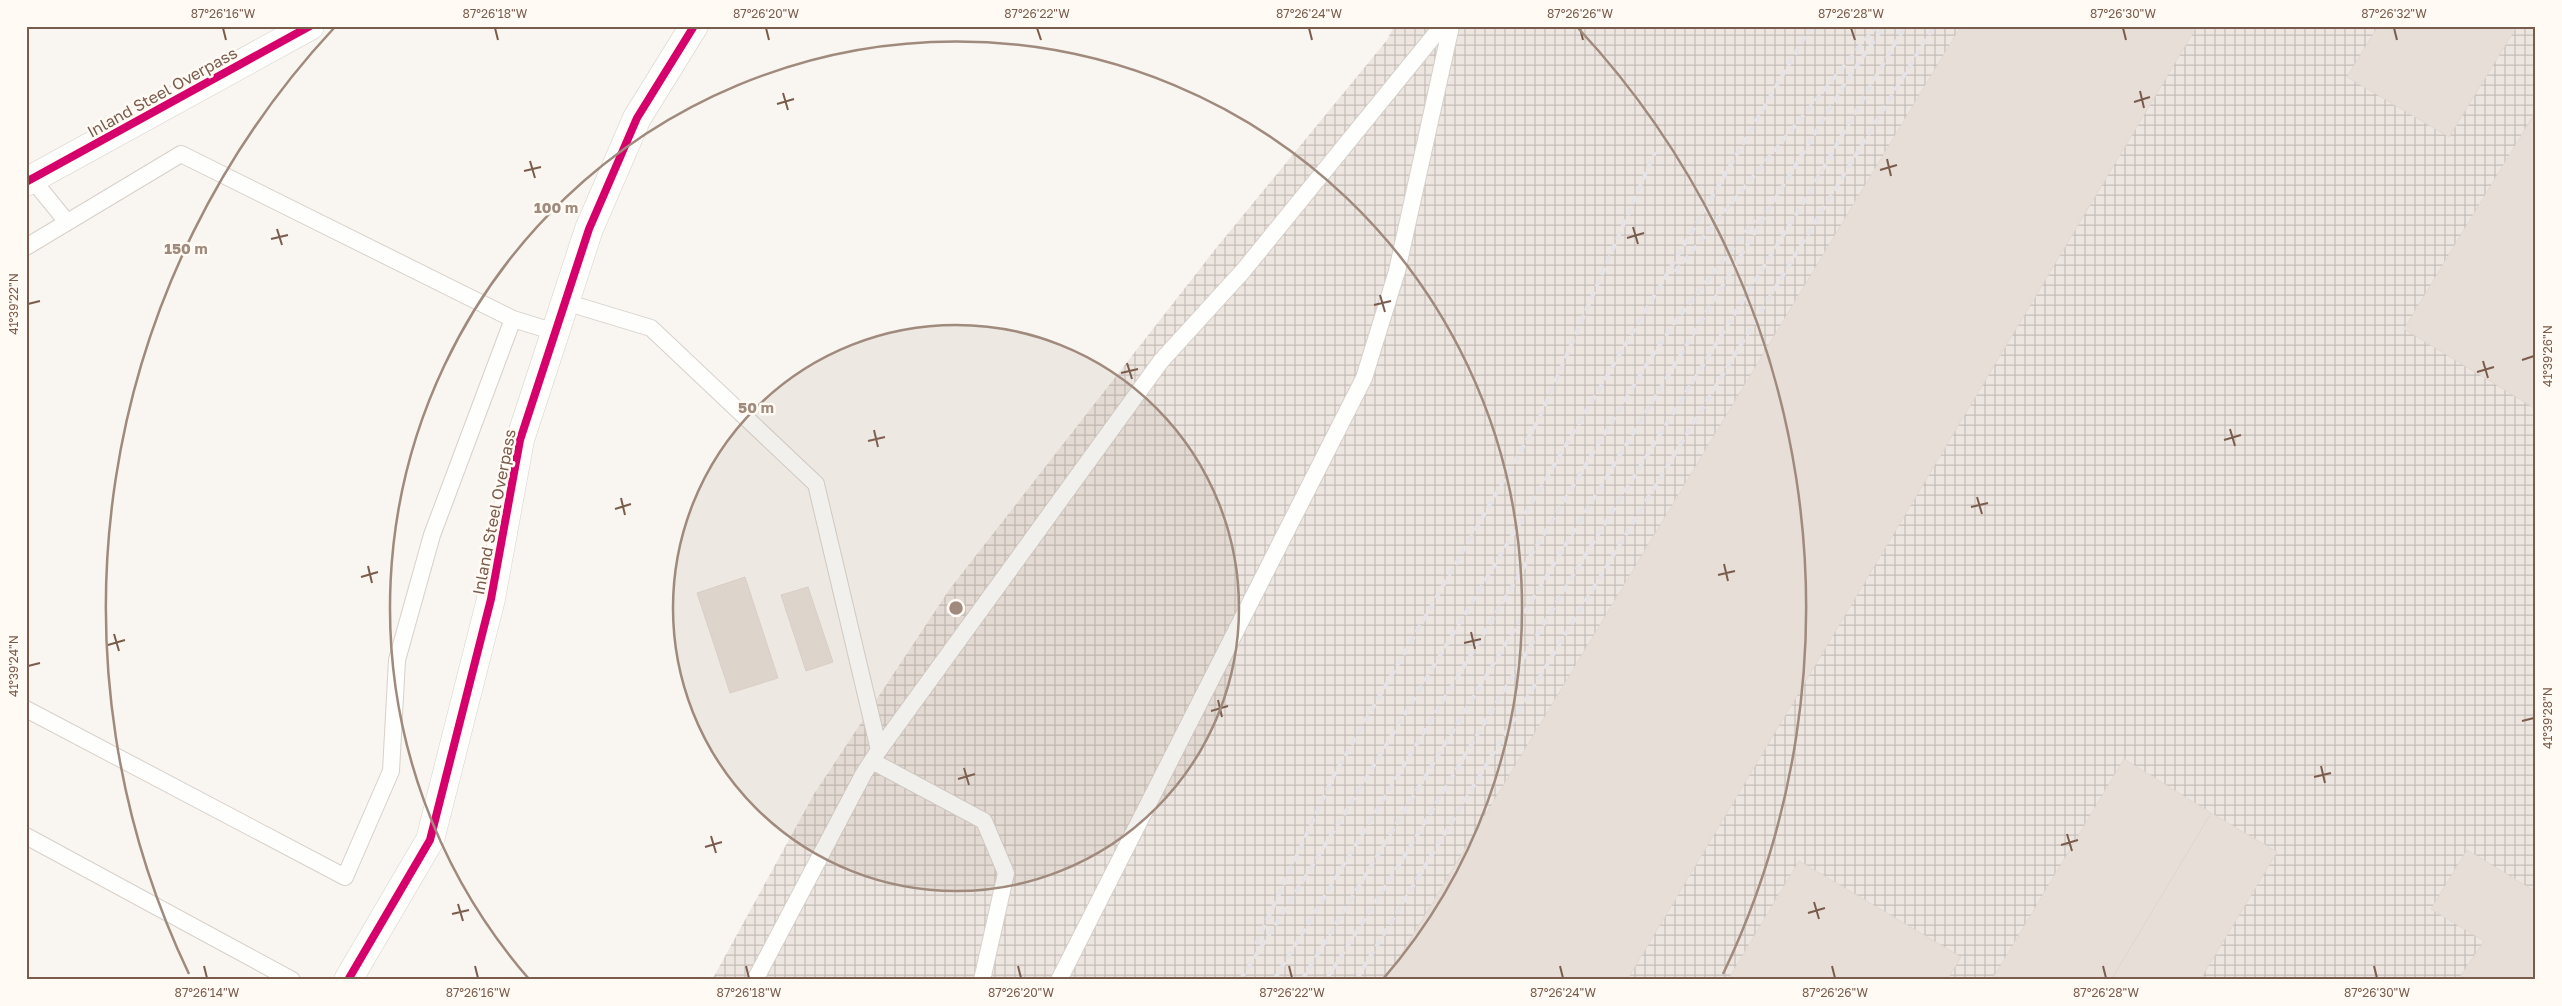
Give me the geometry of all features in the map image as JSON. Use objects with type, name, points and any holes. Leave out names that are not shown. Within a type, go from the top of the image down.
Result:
[{"type":"street","name":"Inland Steel Overpass","points":[[29,180],[310,26]]},
{"type":"street","name":"Inland Steel Overpass","points":[[348,980],[430,840],[491,599],[520,440],[589,229],[637,118],[694,26]]},
{"type":"lane","points":[[755,980],[859,781],[875,756],[1162,361],[1244,271],[1442,26]]},
{"type":"lane","points":[[1059,980],[1364,378],[1397,271],[1451,26]]},
{"type":"lane","points":[[26,247],[181,154],[513,320],[555,332]]},
{"type":"lane","points":[[29,180],[67,222]]},
{"type":"lane","points":[[565,302],[651,328],[816,484],[875,756],[984,820],[1006,873],[982,980]]},
{"type":"lane","points":[[26,709],[346,877],[391,771],[397,660],[432,535],[513,320]]},
{"type":"lane","points":[[26,836],[292,980]]},
{"type":"shaded area","points":[[1394,26],[2536,26],[2536,980],[712,980],[814,794],[949,590],[1217,247],[1387,40]]},
{"type":"building","points":[[1961,26],[2197,26],[1627,980],[1386,980]]},
{"type":"building","points":[[2378,26],[2517,26],[2449,137],[2347,77]]},
{"type":"building","points":[[2536,111],[2536,409],[2404,329]]},
{"type":"building","points":[[745,577],[778,678],[730,693],[697,593]]},
{"type":"building","points":[[808,587],[833,662],[806,671],[781,595]]},
{"type":"building","points":[[2124,759],[2211,813],[2111,980],[1992,980]]},
{"type":"building","points":[[2211,813],[2277,852],[2200,980],[2111,980]]},
{"type":"building","points":[[2467,850],[2536,892],[2536,980],[2458,980],[2484,941],[2431,909]]},
{"type":"building","points":[[1799,861],[1961,957],[1947,980],[1728,980]]},
{"type":"railway","points":[[1240,980],[1337,826],[1494,566],[1654,297],[1811,26]]},
{"type":"railway","points":[[1302,980],[1847,80],[1884,26]]},
{"type":"railway","points":[[1326,980],[1407,852],[1575,572],[1805,200],[1905,26]]},
{"type":"railway","points":[[1356,980],[1934,26]]},
{"type":"railway","points":[[1675,272],[1875,28]]},
{"type":"railway","points":[[1256,944],[1333,777],[1539,419],[1655,152]]},
{"type":"railway","points":[[1274,980],[1645,367],[1677,319],[1755,220]]},
{"type":"cycle path","points":[[26,182],[310,26]]},
{"type":"cycle path","points":[[348,980],[430,840],[491,599],[520,440],[589,229],[637,118],[694,26]]}]
